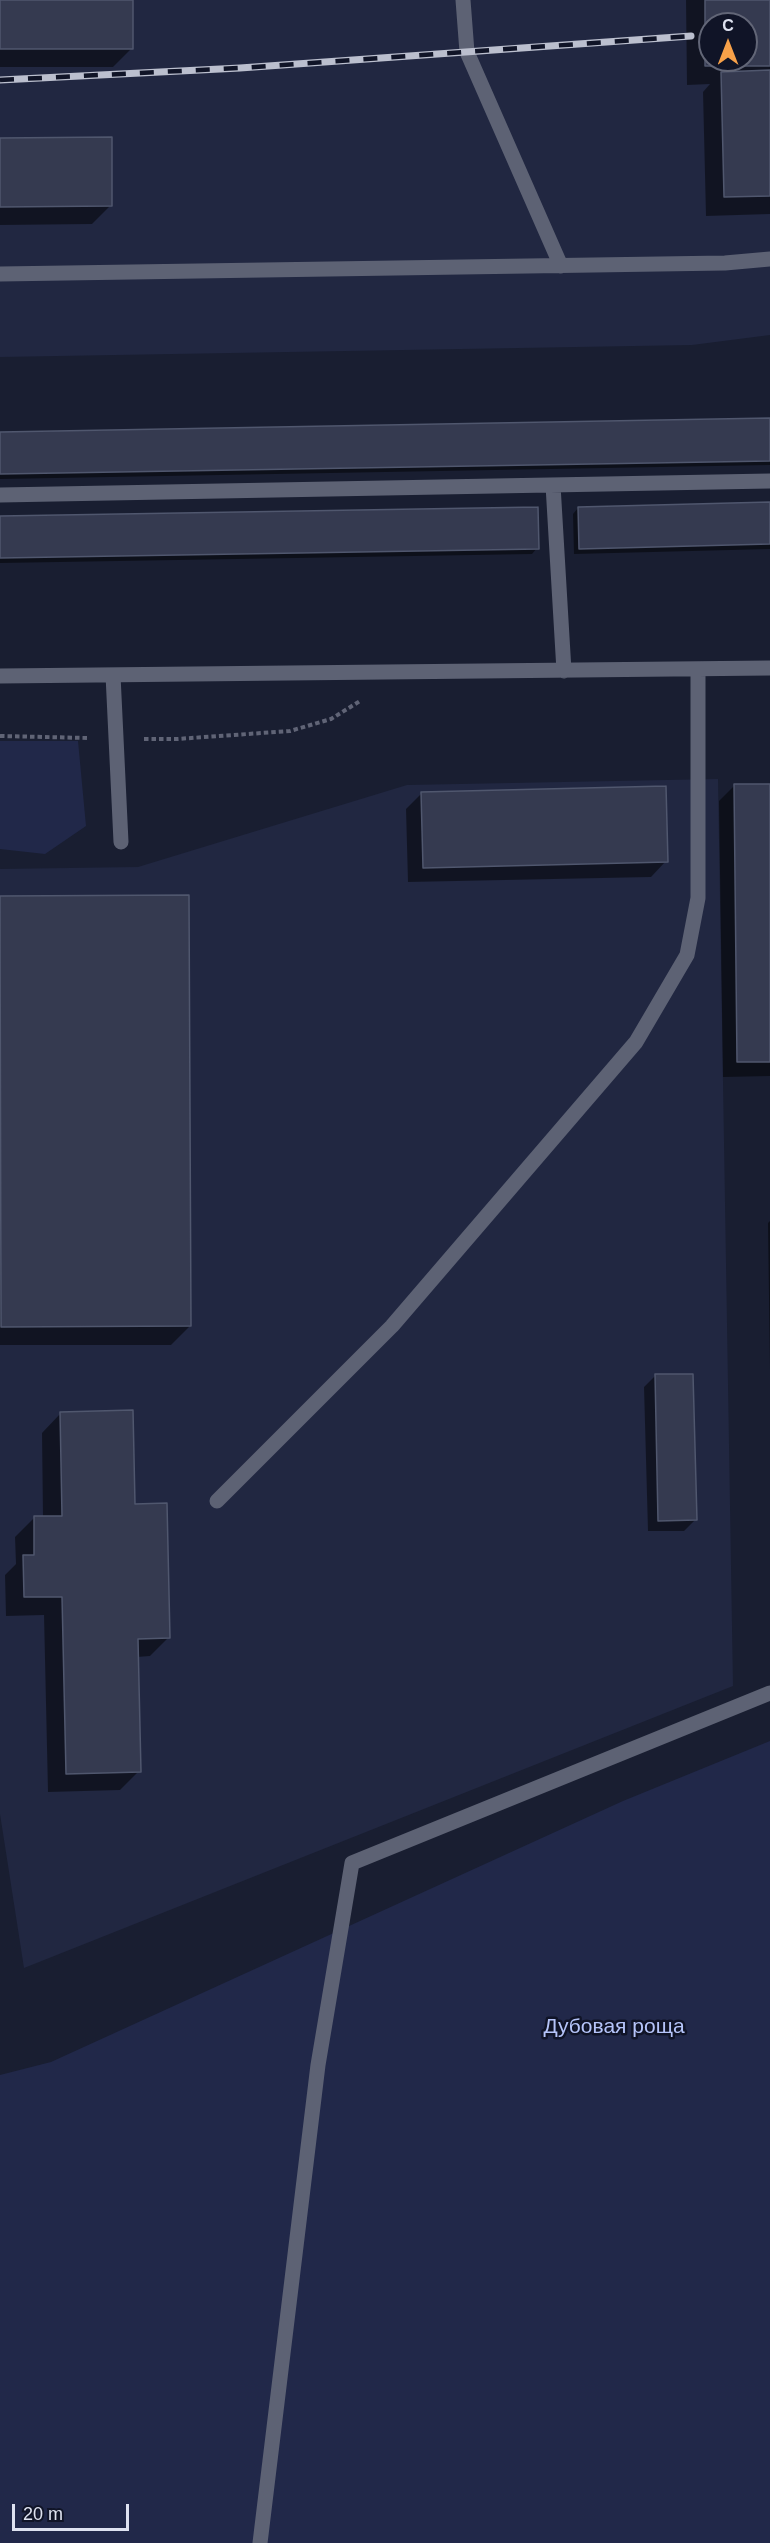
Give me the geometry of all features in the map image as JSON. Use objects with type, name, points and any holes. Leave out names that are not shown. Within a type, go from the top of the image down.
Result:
[{"type":"lane","points":[[463,0],[467,52],[561,266]]},
{"type":"lane","points":[[0,274],[725,263],[770,259]]},
{"type":"lane","points":[[0,495],[770,481]]},
{"type":"lane","points":[[553,485],[564,671]]},
{"type":"lane","points":[[0,676],[770,668]]},
{"type":"lane","points":[[218,1501],[408,1309],[636,1042],[687,955],[698,898],[698,669]]},
{"type":"lane","points":[[113,675],[121,842]]},
{"type":"lane","points":[[260,2543],[318,2066],[352,1863],[770,1693]]},
{"type":"shaded area","points":[[0,0],[770,0],[770,335],[692,345],[0,357]]},
{"type":"shaded area","points":[[718,779],[733,1686],[24,1968],[0,1814],[0,869],[138,867],[407,785]]},
{"type":"green space","points":[[0,741],[78,741],[86,826],[45,854],[0,849]]},
{"type":"green space","name":"Дубовая роща","points":[[770,1741],[770,2543],[0,2543],[0,2075],[51,2062],[623,1801]]},
{"type":"building","points":[[0,0],[133,0],[133,49],[0,49]]},
{"type":"building","points":[[705,0],[770,0],[770,66],[758,66],[758,12],[705,12]]},
{"type":"building","points":[[770,70],[770,196],[724,197],[721,72]]},
{"type":"building","points":[[112,137],[112,206],[0,207],[0,138]]},
{"type":"building","points":[[770,418],[770,461],[0,474],[0,432]]},
{"type":"building","points":[[770,502],[770,544],[579,549],[578,507]]},
{"type":"building","points":[[538,507],[539,549],[0,558],[0,516]]},
{"type":"building","points":[[734,784],[770,784],[770,1062],[737,1062]]},
{"type":"building","points":[[666,786],[668,862],[423,868],[421,792]]},
{"type":"building","points":[[189,895],[191,1326],[1,1327],[0,896]]},
{"type":"building","points":[[655,1374],[693,1374],[697,1520],[658,1521]]},
{"type":"building","points":[[133,1410],[135,1504],[167,1503],[170,1638],[138,1639],[141,1772],[66,1774],[62,1597],[24,1597],[23,1555],[34,1555],[34,1516],[62,1516],[60,1412]]},
{"type":"railway","points":[[0,80],[240,68],[691,36]]}]
